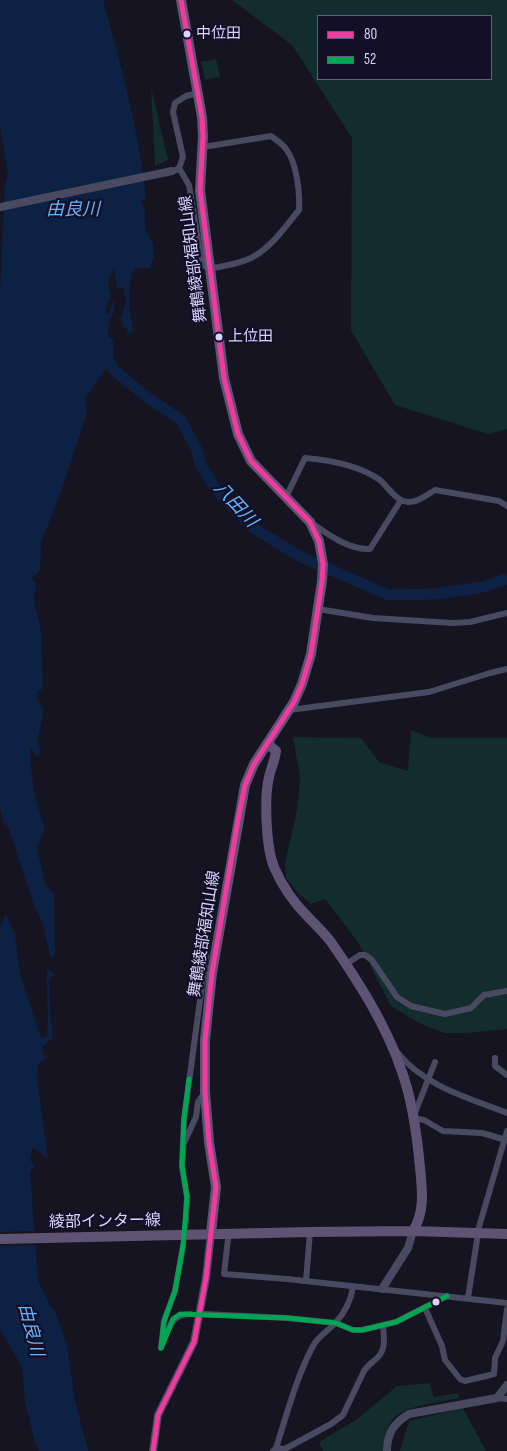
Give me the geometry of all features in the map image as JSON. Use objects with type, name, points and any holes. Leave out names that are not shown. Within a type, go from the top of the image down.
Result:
[{"type":"main road","name":"舞鶴綾部福知山線","points":[[181,0],[202,117],[203,148],[200,190],[209,269],[224,378],[238,434],[251,461],[312,525],[322,551],[323,564],[311,654],[302,684],[289,710],[254,764],[245,785],[212,973],[205,1040],[205,1092],[209,1142],[216,1186],[211,1233]]},
{"type":"main road","points":[[268,744],[276,751],[269,778],[266,805],[273,865],[286,891],[330,940],[360,987],[392,1045],[406,1084],[414,1118],[421,1179],[422,1209],[418,1223],[413,1231]]},
{"type":"main road","points":[[211,1233],[413,1231],[507,1234]]},
{"type":"main road","name":"綾部インター線","points":[[0,1239],[211,1233]]},
{"type":"street","points":[[0,207],[176,170],[184,157],[173,112],[175,102],[186,96],[198,93]]},
{"type":"street","points":[[176,170],[189,185],[202,264],[209,269],[246,260],[270,245],[299,210],[298,186],[287,150],[279,141],[271,136],[203,148]]},
{"type":"street","points":[[286,498],[305,458],[326,460],[372,476],[380,480],[401,500],[411,502],[418,500],[435,490],[499,501],[507,506]]},
{"type":"street","points":[[312,525],[336,540],[370,549],[401,500]]},
{"type":"street","points":[[318,609],[373,618],[453,623],[470,622],[507,613]]},
{"type":"street","points":[[289,710],[429,692],[507,669]]},
{"type":"street","points":[[186,1221],[187,1197],[182,1166],[182,1146],[188,1082],[208,941]]},
{"type":"street","points":[[346,964],[360,955],[365,955],[372,960],[397,997],[411,1006],[445,1014],[471,1008],[484,996],[507,991]]},
{"type":"street","points":[[392,1045],[407,1064],[453,1093],[507,1112]]},
{"type":"street","points":[[495,1058],[495,1066],[507,1075]]},
{"type":"street","points":[[435,1062],[414,1118],[424,1120],[443,1131],[482,1133],[506,1140]]},
{"type":"street","points":[[182,1146],[196,1117],[198,1102],[205,1092]]},
{"type":"street","points":[[468,1298],[478,1233],[507,1131]]},
{"type":"street","points":[[382,1289],[408,1248],[413,1231]]},
{"type":"street","points":[[306,1281],[310,1232]]},
{"type":"street","points":[[153,1451],[158,1415],[194,1342],[206,1278],[211,1233]]},
{"type":"street","points":[[228,1239],[224,1274],[507,1303]]},
{"type":"street","points":[[184,1246],[175,1291],[164,1321],[161,1348],[174,1319],[180,1314],[191,1314]]},
{"type":"street","points":[[353,1287],[351,1298],[336,1323],[330,1326],[314,1344],[297,1384],[275,1449],[285,1449],[331,1424],[343,1414],[364,1371],[383,1350],[383,1326]]},
{"type":"street","points":[[204,1314],[287,1318],[336,1323],[353,1330],[362,1330],[396,1322],[447,1296]]},
{"type":"street","points":[[425,1308],[442,1346],[445,1360],[460,1379],[465,1381],[494,1374],[495,1358],[503,1341],[507,1309]]},
{"type":"street","points":[[497,1398],[507,1384]]},
{"type":"street","points":[[388,1451],[387,1444],[391,1428],[409,1414],[497,1398],[507,1399]]},
{"type":"green space","points":[[232,0],[507,0],[507,429],[488,434],[395,405],[351,330],[352,138],[292,45]]},
{"type":"green space","points":[[216,59],[220,77],[205,80],[201,62]]},
{"type":"green space","points":[[151,87],[168,160],[155,166],[155,165]]},
{"type":"green space","points":[[411,730],[431,738],[507,738],[507,1029],[444,1033],[419,1023],[391,1006],[358,942],[325,899],[311,904],[298,893],[286,878],[285,863],[297,810],[300,778],[293,737],[361,738],[379,762],[408,771]]},
{"type":"green space","points":[[429,1383],[434,1397],[458,1393],[459,1398],[422,1405],[397,1415],[388,1427],[384,1451],[323,1451],[319,1442],[356,1420],[397,1386]]},
{"type":"green space","points":[[463,1408],[486,1451],[400,1451],[409,1421]]},
{"type":"water","name":"由良川","points":[[0,0],[103,0],[123,74],[139,148],[146,198],[141,201],[145,212],[145,229],[153,243],[154,259],[149,268],[137,268],[131,274],[129,305],[133,330],[127,336],[128,329],[123,327],[121,319],[126,301],[123,287],[117,288],[114,267],[108,284],[111,296],[105,310],[108,315],[114,300],[115,310],[109,323],[108,336],[113,340],[114,364],[104,371],[85,399],[87,413],[60,495],[41,542],[40,569],[32,579],[37,583],[34,598],[41,632],[42,654],[43,691],[37,690],[37,699],[44,710],[37,742],[41,750],[38,758],[30,748],[30,758],[36,799],[45,827],[37,848],[45,884],[54,894],[55,955],[51,959],[42,921],[35,909],[8,826],[4,824],[0,809],[0,293],[5,185],[8,174],[0,126]]},
{"type":"water","name":"由良川","points":[[6,914],[15,934],[20,974],[41,1039],[47,1036],[47,968],[54,974],[49,980],[52,1039],[42,1047],[45,1059],[37,1065],[37,1078],[48,1158],[33,1147],[30,1160],[35,1166],[30,1171],[38,1280],[51,1308],[55,1311],[67,1345],[74,1396],[88,1451],[39,1451],[35,1443],[25,1402],[22,1367],[0,1330],[0,926]]},
{"type":"pier","points":[[36,1231],[37,1245],[0,1246],[0,1232]]},
{"type":"waterway","name":"八田川","points":[[105,353],[114,370],[148,398],[181,420],[196,448],[201,466],[219,493],[253,528],[301,557],[389,595],[435,594],[482,587],[507,579]]},
{"type":"tunnel","points":[[183,1246],[186,1221]]},
{"type":"transit line","name":"80","points":[[153,1451],[158,1415],[194,1342],[206,1278],[216,1187],[209,1142],[205,1092],[205,1040],[212,973],[238,820],[245,785],[254,764],[294,702],[302,684],[311,654],[323,564],[319,541],[310,522],[251,461],[238,434],[224,378],[200,190],[203,136],[202,117],[181,0]]},
{"type":"transit line","name":"52","points":[[189,1079],[184,1119],[182,1166],[187,1197],[183,1246],[175,1291],[164,1321],[161,1348],[173,1319],[180,1314],[287,1318],[336,1323],[353,1330],[362,1330],[396,1322],[447,1296]]},
{"type":"place","name":"中位田","points":[[187,34]]},
{"type":"place","name":"上位田","points":[[219,337]]}]
